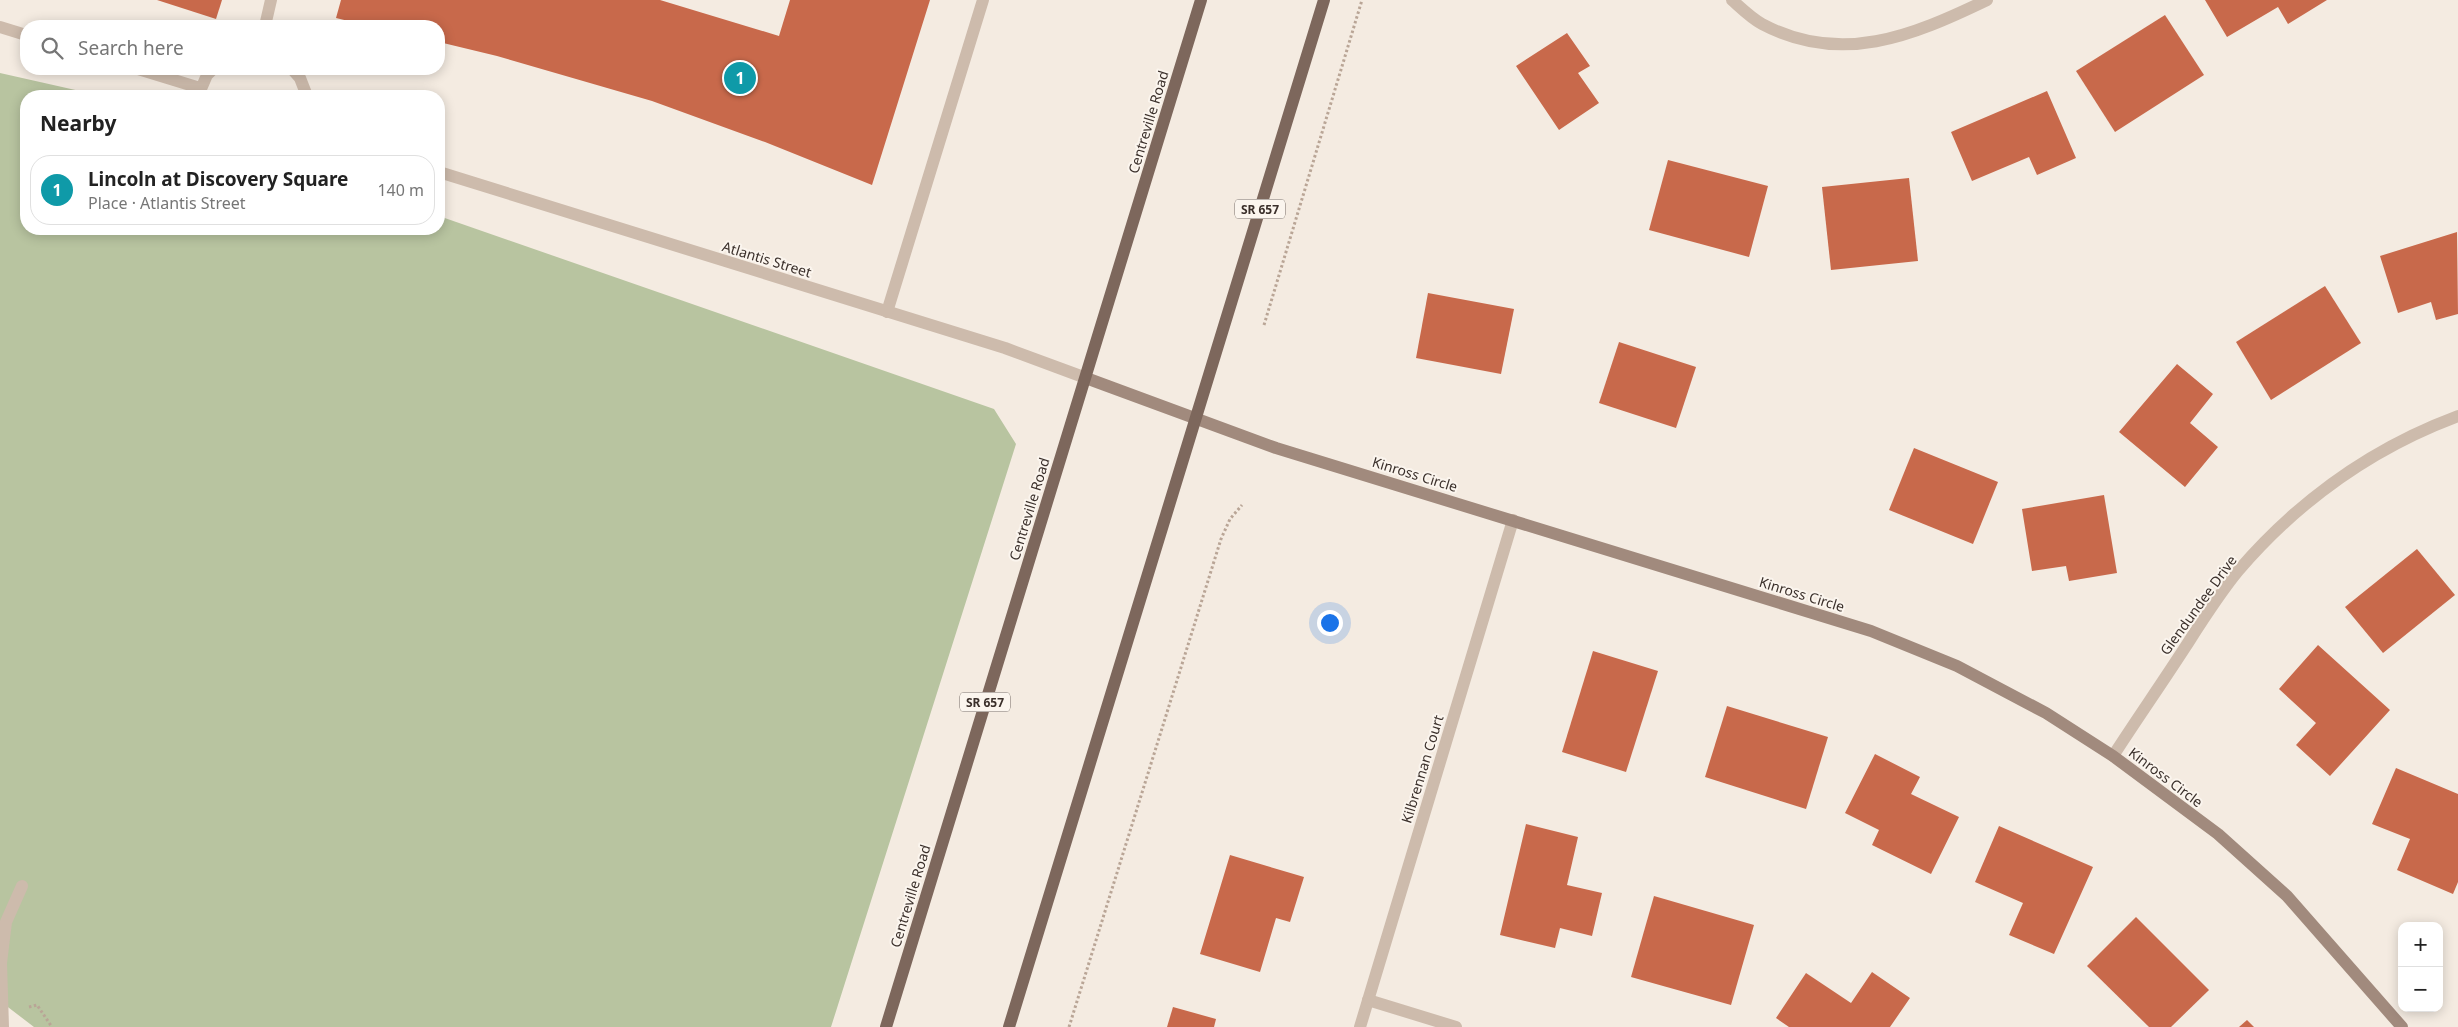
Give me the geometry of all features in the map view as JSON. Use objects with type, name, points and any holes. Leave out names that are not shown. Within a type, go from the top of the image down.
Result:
[{"type":"main road","name":"Centreville Road","points":[[886,1027],[1201,0]]},
{"type":"main road","name":"SR 657","points":[[1009,1027],[1324,0]]},
{"type":"street","points":[[266,20],[271,0]]},
{"type":"street","points":[[887,312],[984,0]]},
{"type":"street","points":[[1732,0],[1760,23],[1800,40],[1840,46],[1877,42],[1945,20],[1987,0]]},
{"type":"street","points":[[0,27],[20,33]]},
{"type":"street","points":[[154,75],[194,90]]},
{"type":"street","points":[[200,90],[209,75]]},
{"type":"street","points":[[297,75],[305,90]]},
{"type":"street","name":"Atlantis Street","points":[[445,174],[1004,348],[1086,378]]},
{"type":"street","name":"Kinross Circle","points":[[1086,378],[1276,448],[1871,631],[1957,666],[2046,713],[2113,756],[2218,834],[2287,896],[2402,1027]]},
{"type":"street","name":"Glendundee Drive","points":[[2113,756],[2203,620],[2238,571],[2298,509],[2369,457],[2420,430],[2458,416]]},
{"type":"street","name":"Kilbrennan Court","points":[[1360,1027],[1513,520]]},
{"type":"street","points":[[3,1027],[1,963],[3,924],[22,886]]},
{"type":"street","points":[[1368,1000],[1456,1027]]},
{"type":"path","points":[[1264,325],[1362,0]]},
{"type":"path","points":[[1068,1027],[1220,539],[1230,519],[1242,505]]},
{"type":"path","points":[[37,1005],[52,1027]]},
{"type":"green space","points":[[0,73],[75,90],[20,90],[20,235],[445,235],[445,218],[994,409],[1016,444],[831,1027],[34,1027],[0,1001]]},
{"type":"building","points":[[157,0],[222,0],[216,19]]},
{"type":"building","points":[[341,0],[660,0],[779,36],[790,0],[930,0],[872,185],[765,142],[652,101],[497,56],[445,43],[445,20],[344,20],[336,18]]},
{"type":"building","points":[[2205,0],[2327,0],[2288,24],[2278,7],[2227,37]]},
{"type":"building","points":[[2165,15],[2204,75],[2115,132],[2076,71]]},
{"type":"building","points":[[1567,33],[1590,66],[1578,73],[1599,103],[1559,130],[1516,66]]},
{"type":"building","points":[[2047,91],[2076,158],[2037,175],[2029,157],[1972,181],[1951,132]]},
{"type":"building","points":[[1668,160],[1768,186],[1749,257],[1649,230]]},
{"type":"building","points":[[1909,178],[1918,261],[1831,270],[1822,187]]},
{"type":"building","points":[[2457,232],[2458,314],[2436,320],[2431,302],[2398,313],[2380,256]]},
{"type":"building","points":[[2325,286],[2361,343],[2271,400],[2236,342]]},
{"type":"building","points":[[1428,293],[1514,309],[1501,374],[1416,358]]},
{"type":"building","points":[[1619,342],[1696,367],[1676,428],[1599,403]]},
{"type":"building","points":[[2177,364],[2213,394],[2190,423],[2218,447],[2185,487],[2119,432]]},
{"type":"building","points":[[1914,448],[1998,482],[1973,544],[1889,510]]},
{"type":"building","points":[[2104,495],[2117,573],[2069,581],[2066,566],[2032,571],[2022,509]]},
{"type":"building","points":[[2417,549],[2455,595],[2383,653],[2345,607]]},
{"type":"building","points":[[2318,645],[2390,710],[2330,776],[2296,745],[2316,723],[2279,689]]},
{"type":"building","points":[[1593,651],[1658,671],[1626,772],[1562,752]]},
{"type":"building","points":[[1727,706],[1828,737],[1806,809],[1705,777]]},
{"type":"building","points":[[1875,754],[1920,777],[1911,794],[1959,817],[1931,874],[1872,845],[1879,830],[1845,813]]},
{"type":"building","points":[[2396,768],[2458,794],[2458,882],[2453,894],[2397,870],[2410,839],[2372,824]]},
{"type":"building","points":[[1526,824],[1578,837],[1567,885],[1602,893],[1592,936],[1560,928],[1555,948],[1500,935]]},
{"type":"building","points":[[1999,826],[2093,867],[2054,954],[2009,935],[2023,903],[1975,882]]},
{"type":"building","points":[[1230,855],[1304,877],[1290,922],[1276,918],[1260,972],[1200,954]]},
{"type":"building","points":[[1654,896],[1754,925],[1731,1005],[1631,977]]},
{"type":"building","points":[[2136,917],[2209,990],[2171,1027],[2149,1027],[2087,966]]},
{"type":"building","points":[[1872,972],[1910,998],[1890,1027],[1789,1027],[1776,1018],[1806,973],[1851,1003]]},
{"type":"building","points":[[1173,1007],[1216,1019],[1214,1027],[1167,1027]]},
{"type":"building","points":[[2247,1020],[2254,1027],[2239,1027]]},
{"type":"place","name":"Lincoln at Discovery Square","points":[[740,78]]}]
